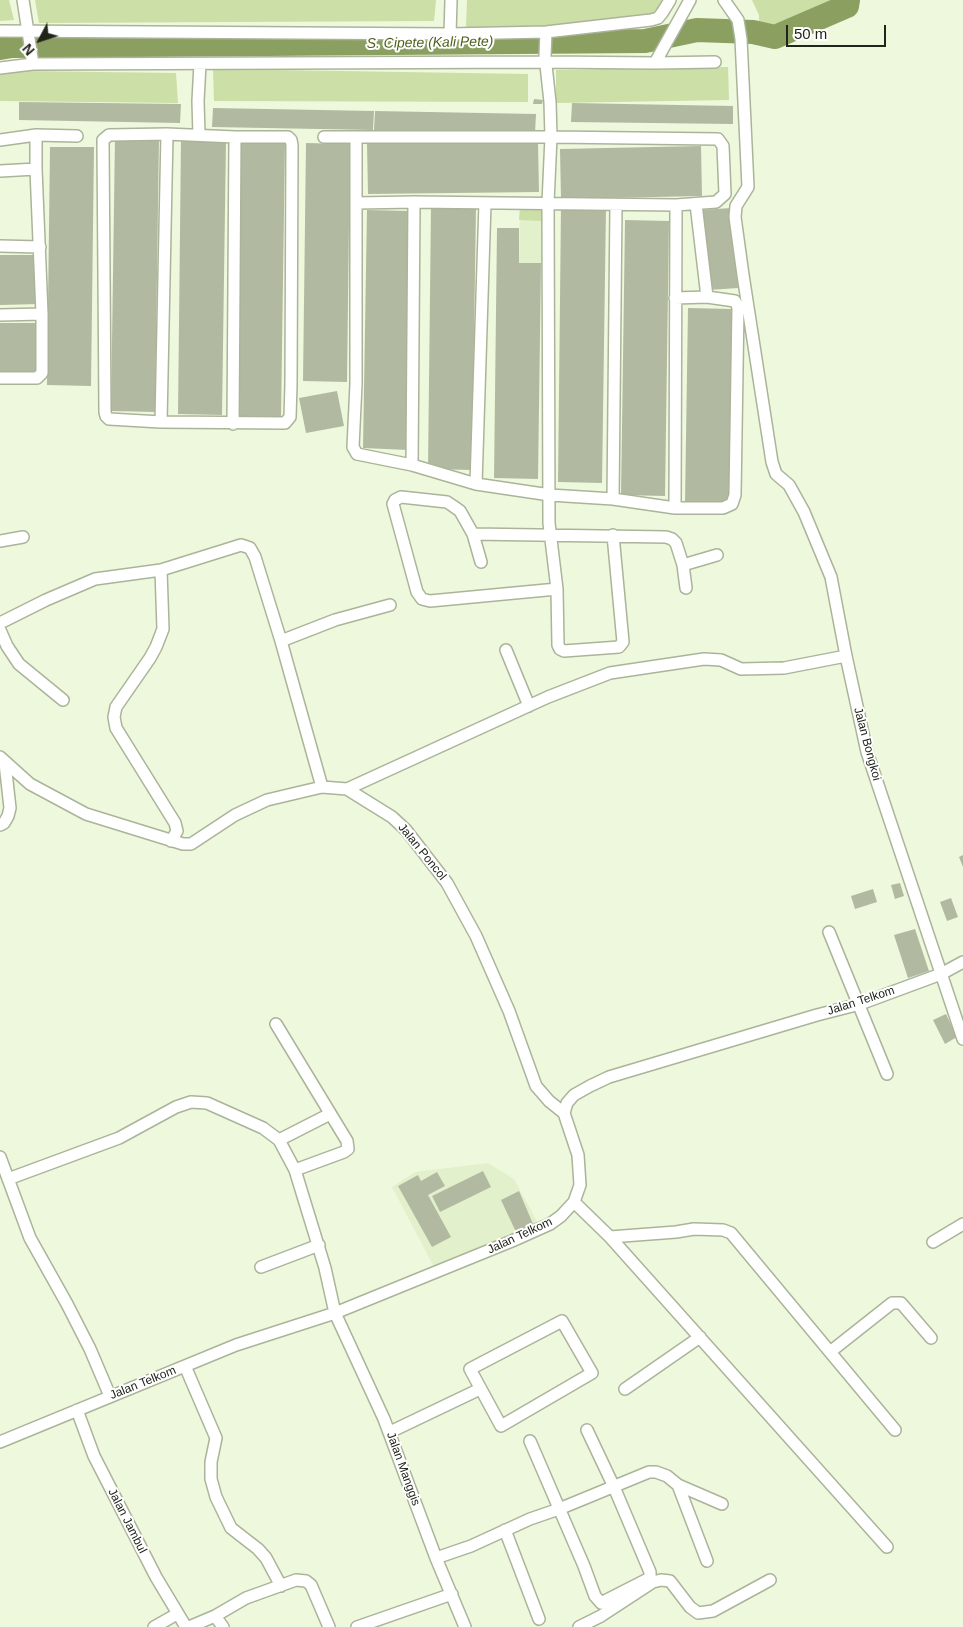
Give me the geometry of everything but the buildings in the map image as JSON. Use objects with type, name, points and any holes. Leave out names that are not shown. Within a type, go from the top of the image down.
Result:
[{"type":"street","points":[[23,0],[33,61]]},
{"type":"street","points":[[450,34],[451,0]]},
{"type":"street","points":[[0,31],[29,33],[546,35],[651,20],[658,18],[670,0]]},
{"type":"street","points":[[655,63],[690,0]]},
{"type":"street","name":"Jalan Bongkoi","points":[[724,0],[738,20],[741,39],[748,187],[736,206],[737,226],[742,275],[772,462],[776,474],[789,485],[796,496],[831,576],[867,752],[963,1039]]},
{"type":"street","points":[[546,35],[545,59],[550,102],[551,136],[548,203],[550,529],[557,589],[558,645],[564,651],[619,647],[623,642],[612,535]]},
{"type":"street","points":[[0,68],[33,61],[200,64],[545,59],[655,63],[715,62]]},
{"type":"street","points":[[199,135],[200,64]]},
{"type":"street","points":[[161,422],[167,134]]},
{"type":"street","points":[[167,134],[288,137],[291,140],[291,374],[290,417],[285,423],[233,424],[109,419],[105,412],[103,140],[109,135],[167,134]]},
{"type":"street","points":[[0,140],[36,135],[77,136]]},
{"type":"street","points":[[0,378],[37,378],[42,373],[36,135]]},
{"type":"street","points":[[324,137],[551,136],[718,138],[723,146],[725,194],[716,202],[676,205],[486,202],[356,203]]},
{"type":"street","points":[[233,424],[235,137]]},
{"type":"street","points":[[356,138],[356,384],[353,447],[357,454],[412,465],[476,484],[550,499],[613,500],[675,508],[722,508],[732,504],[735,495],[738,306],[735,301],[707,297],[675,298]]},
{"type":"street","points":[[0,171],[36,169]]},
{"type":"street","points":[[412,465],[414,202]]},
{"type":"street","points":[[476,484],[486,202]]},
{"type":"street","points":[[696,204],[707,297]]},
{"type":"street","points":[[613,500],[616,205]]},
{"type":"street","points":[[675,508],[676,205]]},
{"type":"street","points":[[0,246],[40,247]]},
{"type":"street","points":[[0,315],[42,314]]},
{"type":"street","points":[[481,562],[473,534],[460,511],[447,502],[401,497],[395,500],[393,504],[417,592],[422,599],[430,601],[557,589]]},
{"type":"street","points":[[473,534],[550,529],[612,535],[666,537],[676,543],[683,565],[686,588]]},
{"type":"street","points":[[0,541],[23,537]]},
{"type":"street","points":[[0,623],[46,600],[96,579],[161,570],[241,545],[250,548],[255,557],[281,641],[322,787]]},
{"type":"street","points":[[683,565],[717,555]]},
{"type":"street","points":[[161,570],[163,629],[150,658],[116,706],[114,717],[116,728],[175,823],[177,831],[172,841]]},
{"type":"street","points":[[281,641],[334,620],[390,605]]},
{"type":"street","points":[[0,630],[7,646],[19,664],[63,700]]},
{"type":"street","points":[[506,650],[529,706]]},
{"type":"street","points":[[347,789],[548,697],[610,673],[704,659],[722,660],[741,669],[784,668],[846,656]]},
{"type":"street","points":[[0,825],[4,824],[10,808],[2,760]]},
{"type":"street","name":"Jalan Poncol","points":[[2,760],[30,784],[86,814],[172,841],[191,844],[236,816],[267,800],[322,787],[347,789],[392,817],[406,830],[448,883],[476,936],[509,1011],[536,1086],[549,1101],[564,1113]]},
{"type":"street","points":[[829,932],[887,1074]]},
{"type":"street","name":"Jalan Telkom","points":[[564,1113],[567,1103],[574,1095],[609,1077],[860,1004],[941,974],[963,962]]},
{"type":"street","points":[[276,1024],[347,1141],[348,1149],[295,1170]]},
{"type":"street","points":[[8,1179],[119,1138],[176,1107],[191,1102],[207,1103],[264,1128],[279,1140],[330,1114]]},
{"type":"street","points":[[564,1113],[578,1155],[580,1185],[574,1202],[610,1237],[887,1547]]},
{"type":"street","name":"Jalan Manggis","points":[[279,1140],[295,1170],[318,1245],[335,1313],[390,1432],[436,1558],[465,1627]]},
{"type":"street","points":[[0,1157],[30,1238],[90,1349],[110,1396]]},
{"type":"street","name":"Jalan Telkom","points":[[0,1442],[185,1366],[236,1346],[335,1313],[512,1241],[561,1216],[574,1202]]},
{"type":"street","points":[[933,1242],[963,1224]]},
{"type":"street","points":[[610,1237],[694,1229],[714,1229],[731,1233],[895,1430]]},
{"type":"street","points":[[261,1267],[318,1245]]},
{"type":"street","points":[[830,1352],[892,1303],[901,1303],[931,1338]]},
{"type":"street","points":[[562,1321],[592,1373],[501,1426],[480,1389],[470,1369],[562,1321]]},
{"type":"street","points":[[625,1389],[700,1337]]},
{"type":"street","points":[[185,1366],[216,1438],[211,1470],[211,1479],[216,1497],[231,1528],[258,1549],[266,1558],[281,1586]]},
{"type":"street","points":[[390,1432],[480,1389]]},
{"type":"street","name":"Jalan Jambul","points":[[77,1410],[94,1456],[156,1577],[177,1614],[187,1627],[215,1616],[246,1598],[296,1580],[306,1581],[311,1585],[329,1627]]},
{"type":"street","points":[[530,1441],[595,1596],[601,1603],[651,1576],[614,1487],[587,1430]]},
{"type":"street","points":[[436,1558],[471,1546],[505,1530],[649,1472],[656,1472],[667,1476],[678,1485],[722,1504]]},
{"type":"street","points":[[678,1485],[707,1561]]},
{"type":"street","points":[[505,1530],[539,1620]]},
{"type":"street","points":[[579,1627],[601,1616],[652,1582],[670,1581],[690,1607],[698,1613],[713,1611],[770,1580]]},
{"type":"street","points":[[357,1627],[452,1594]]},
{"type":"street","points":[[154,1627],[177,1614]]},
{"type":"street","points":[[215,1616],[223,1627]]},
{"type":"shaded area","points":[[0,0],[9,0],[14,20],[0,21]]},
{"type":"shaded area","points":[[35,0],[436,0],[434,21],[39,23]]},
{"type":"shaded area","points":[[467,0],[662,0],[656,13],[568,27],[466,27]]},
{"type":"shaded area","points":[[752,0],[843,0],[843,3],[773,33],[759,27],[759,15]]},
{"type":"shaded area","points":[[728,67],[729,100],[556,103],[556,70]]},
{"type":"shaded area","points":[[213,69],[528,74],[528,102],[214,101]]},
{"type":"shaded area","points":[[24,71],[176,73],[178,103],[0,101],[0,75]]},
{"type":"shaded area","points":[[520,205],[542,206],[541,263],[519,263]]},
{"type":"shaded area","points":[[520,205],[542,206],[542,221],[519,220]]},
{"type":"shaded area","points":[[488,1163],[514,1179],[539,1225],[435,1269],[392,1187],[415,1172]]},
{"type":"waterway","name":"S. Cipete (Kali Pete)","points":[[0,48],[12,46],[645,41],[697,30],[753,32],[775,37],[847,6],[848,0]]}]
